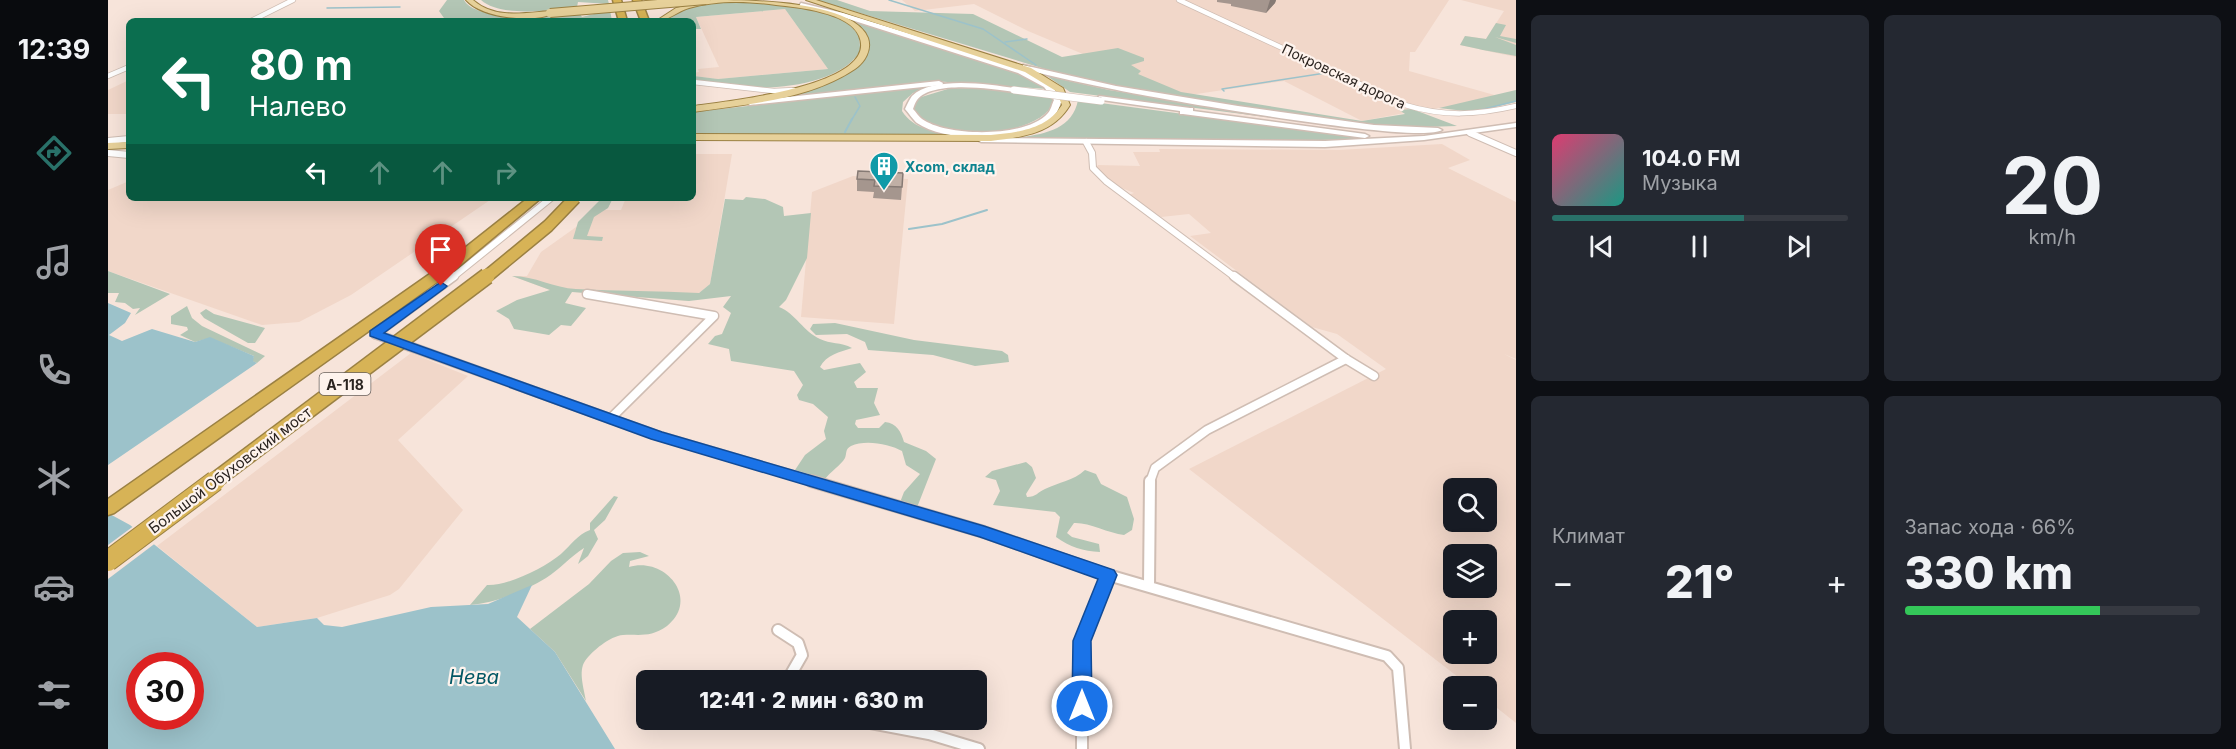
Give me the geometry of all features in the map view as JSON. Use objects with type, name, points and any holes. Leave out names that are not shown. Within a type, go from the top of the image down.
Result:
[{"type":"highway","points":[[617,0],[621,18]]},
{"type":"highway","points":[[637,0],[644,18]]},
{"type":"highway","name":"А-118","points":[[108,508],[452,265],[531,201]]},
{"type":"highway","name":"Большой Обуховский мост","points":[[108,561],[494,271],[548,226],[572,201]]},
{"type":"main road","points":[[469,0],[480,9],[501,14],[706,0]]},
{"type":"main road","points":[[476,0],[485,6],[505,11],[550,12],[683,0]]},
{"type":"main road","points":[[664,18],[673,11],[690,5],[750,0],[805,3],[853,14],[1089,84],[1368,127],[1413,130],[1459,129]]},
{"type":"main road","points":[[788,0],[853,14]]},
{"type":"main road","points":[[805,3],[1021,71],[1047,85],[1058,100],[1056,110],[1050,118],[1016,131],[968,134],[930,127],[916,120],[909,109],[911,101],[923,93],[956,86],[1014,88]]},
{"type":"main road","points":[[696,108],[794,90],[850,68],[860,60],[866,47],[863,36],[854,25],[805,3]]},
{"type":"main road","points":[[950,140],[998,137],[1031,131],[1054,120],[1063,110],[1065,100],[1055,86],[1036,74],[1002,60]]},
{"type":"main road","points":[[696,108],[936,83],[1014,88],[1325,131],[1424,138]]},
{"type":"main road","points":[[1101,100],[1377,133],[1420,134],[1516,120]]},
{"type":"main road","points":[[696,137],[1325,144],[1424,138],[1516,125]]},
{"type":"main road","points":[[108,146],[126,145]]},
{"type":"main road","points":[[108,152],[126,153]]},
{"type":"street","points":[[257,18],[293,0]]},
{"type":"street","name":"Покровская дорога","points":[[1179,0],[1405,105],[1428,112],[1465,117],[1516,106]]},
{"type":"street","points":[[108,76],[126,68]]},
{"type":"street","points":[[696,82],[738,88],[794,90]]},
{"type":"street","points":[[738,88],[748,93],[747,98],[739,101]]},
{"type":"street","points":[[1470,133],[1516,153]]},
{"type":"street","points":[[108,141],[126,140]]},
{"type":"street","points":[[1086,142],[1092,153],[1093,168],[1106,181],[1346,359],[1374,376]]},
{"type":"street","points":[[547,201],[485,253],[375,334],[610,419],[737,460],[984,532],[1108,575],[1387,656],[1398,668],[1405,749]]},
{"type":"street","points":[[587,294],[714,316],[610,419]]},
{"type":"street","points":[[1149,586],[1149,485],[1155,468],[1207,430],[1346,359]]},
{"type":"street","points":[[1082,749],[1082,641],[1108,575]]},
{"type":"street","points":[[778,630],[798,644],[802,654],[793,670]]},
{"type":"street","points":[[900,730],[929,734],[979,749]]},
{"type":"shaded area","points":[[902,0],[1449,0],[1415,52],[1410,52],[1409,71],[1498,96],[1516,90],[1493,101],[1415,111],[1362,121],[1284,81],[1183,96],[1028,31],[974,4],[915,11]]},
{"type":"shaded area","points":[[1461,0],[1516,0],[1516,57],[1460,45],[1465,36],[1486,39],[1504,11]]},
{"type":"shaded area","points":[[785,9],[828,69],[718,79],[696,76],[698,69],[719,67],[696,17]]},
{"type":"shaded area","points":[[126,81],[126,114],[108,114],[108,90]]},
{"type":"shaded area","points":[[1442,144],[1470,160],[1448,168],[1516,202],[1516,359],[1504,354],[1516,360],[1516,723],[1497,708],[1497,676],[1457,676],[1189,469],[1386,369],[1337,334],[1312,327],[1190,236],[1211,233],[1189,214],[1161,217],[1128,195],[1134,193],[1117,186],[1096,168],[1098,165],[1140,166],[1133,152],[1160,152],[1159,149],[1339,150]]},
{"type":"shaded area","points":[[696,154],[732,154],[710,284],[689,301],[550,290],[512,276],[527,276],[541,252],[600,210],[621,210],[625,201],[696,201]]},
{"type":"shaded area","points":[[853,176],[908,179],[894,324],[801,317],[812,192]]},
{"type":"shaded area","points":[[126,182],[126,201],[489,201],[351,295],[299,322],[262,325],[108,271],[108,190]]},
{"type":"shaded area","points":[[411,353],[468,376],[398,440],[463,510],[399,589],[390,595],[317,618],[257,627],[157,546]]},
{"type":"green space","points":[[447,0],[464,0],[472,7],[484,12],[500,15],[579,13],[582,17],[610,10],[611,18],[444,18],[439,11]]},
{"type":"green space","points":[[481,0],[608,0],[609,4],[578,2],[577,7],[514,11],[490,6]]},
{"type":"green space","points":[[817,0],[837,0],[870,11],[973,14],[1062,57],[1118,48],[1144,58],[1144,61],[1131,65],[1141,71],[1138,74],[1181,92],[1362,121],[1405,114],[1399,110],[1412,109],[1457,126],[1390,128],[1182,99],[1078,79]]},
{"type":"green space","points":[[710,3],[787,5],[824,13],[852,27],[859,38],[860,52],[846,66],[828,76],[806,83],[758,88],[734,87],[696,80],[696,76],[718,79],[828,69],[785,9],[696,17],[701,29],[696,29],[696,18],[667,18],[689,6]]},
{"type":"green space","points":[[843,17],[1017,71],[1047,89],[933,81],[763,100],[810,88],[865,57],[870,44],[864,32]]},
{"type":"green space","points":[[1496,23],[1506,25],[1500,36],[1516,39],[1516,43],[1495,37],[1516,45],[1516,56],[1460,45],[1465,36],[1486,39]]},
{"type":"green space","points":[[1047,76],[1109,90],[1369,130],[1070,92]]},
{"type":"green space","points":[[940,85],[913,93],[903,102],[902,111],[919,126],[957,135],[696,135],[696,112]]},
{"type":"green space","points":[[951,88],[987,89],[1053,98],[1054,102],[1044,114],[1028,124],[1006,130],[960,133],[939,128],[922,120],[913,108],[918,98]]},
{"type":"green space","points":[[1516,90],[1516,102],[1473,112],[1439,108]]},
{"type":"green space","points":[[1078,100],[1371,139],[1268,141],[1022,137],[1057,128],[1071,117]]},
{"type":"green space","points":[[746,197],[765,199],[783,207],[784,216],[811,213],[807,258],[786,300],[779,307],[814,336],[852,348],[830,357],[820,367],[824,370],[860,363],[866,372],[854,382],[857,388],[878,388],[874,403],[880,415],[856,420],[855,424],[858,428],[879,428],[885,422],[893,424],[904,442],[926,451],[936,459],[916,510],[899,505],[904,492],[920,474],[906,465],[902,451],[891,446],[863,443],[849,447],[843,461],[825,479],[795,470],[805,455],[826,439],[824,431],[828,417],[813,404],[799,400],[797,395],[803,385],[794,371],[731,361],[729,349],[708,344],[715,336],[722,334],[731,313],[723,307],[731,296],[689,301],[572,292],[565,303],[586,308],[571,326],[561,325],[549,335],[514,329],[509,319],[496,311],[517,300],[550,290],[512,276],[576,289],[699,293],[710,284],[725,199],[743,200]]},
{"type":"green space","points":[[599,201],[612,201],[608,208],[594,217],[587,236],[603,237],[602,241],[573,239],[578,222]]},
{"type":"green space","points":[[108,271],[170,294],[135,315],[140,308],[133,309],[125,303],[115,302],[119,293],[108,293]]},
{"type":"green space","points":[[187,306],[192,318],[202,326],[265,356],[257,363],[252,361],[254,356],[210,338],[195,342],[180,335],[188,330],[187,327],[171,324],[171,316]]},
{"type":"green space","points":[[206,309],[214,314],[265,328],[255,343],[248,343],[204,318],[200,313]]},
{"type":"green space","points":[[835,323],[914,340],[1002,351],[1008,355],[1009,362],[975,366],[933,355],[868,350],[865,342],[847,334],[816,335],[810,329],[813,324]]},
{"type":"green space","points":[[1026,462],[1032,467],[1036,478],[1026,494],[1027,497],[1071,479],[1085,470],[1096,474],[1101,484],[1127,497],[1134,519],[1132,530],[1124,535],[1074,523],[1067,533],[1072,537],[1099,544],[1100,552],[1088,551],[1072,546],[1056,537],[1060,517],[1055,512],[993,505],[1000,491],[996,480],[985,477],[992,471]]},
{"type":"green space","points":[[614,496],[618,497],[605,520],[594,530],[598,539],[588,556],[578,564],[584,548],[538,583],[510,596],[470,605],[487,585],[505,583],[526,575],[561,554],[578,537],[590,530],[590,523]]},
{"type":"green space","points":[[640,552],[649,556],[630,561],[629,567],[642,565],[655,568],[674,582],[679,593],[680,604],[677,615],[667,626],[655,632],[645,635],[618,636],[607,641],[592,653],[585,661],[582,670],[586,701],[555,652],[530,629],[589,584],[611,561],[623,553]]},
{"type":"water","points":[[108,303],[131,313],[125,323],[109,335],[122,341],[152,329],[195,342],[210,337],[254,356],[253,361],[257,363],[108,465]]},
{"type":"water","name":"Нева","points":[[108,513],[130,525],[257,627],[317,618],[324,625],[342,627],[431,607],[488,604],[532,585],[517,617],[555,652],[615,749],[108,749]]},
{"type":"pier","points":[[135,525],[157,542],[108,579],[108,545]]},
{"type":"building","points":[[858,171],[903,173],[902,187],[874,186],[875,180],[857,179]]},
{"type":"waterway","points":[[889,0],[983,29],[1036,65]]},
{"type":"waterway","points":[[327,8],[400,7]]},
{"type":"waterway","points":[[1005,42],[1027,39]]},
{"type":"waterway","points":[[1224,91],[1222,89],[1332,72]]},
{"type":"waterway","points":[[851,121],[860,106],[855,97]]},
{"type":"waterway","points":[[1480,110],[1516,101]]},
{"type":"waterway","points":[[845,132],[852,119]]},
{"type":"waterway","points":[[909,229],[942,224],[987,210]]},
{"type":"place","name":"Xсom, склад","points":[[884,192]]},
{"type":"route","points":[[441,286],[375,334],[441,360],[656,435],[984,532],[1108,575],[1082,641],[1082,706]]}]
